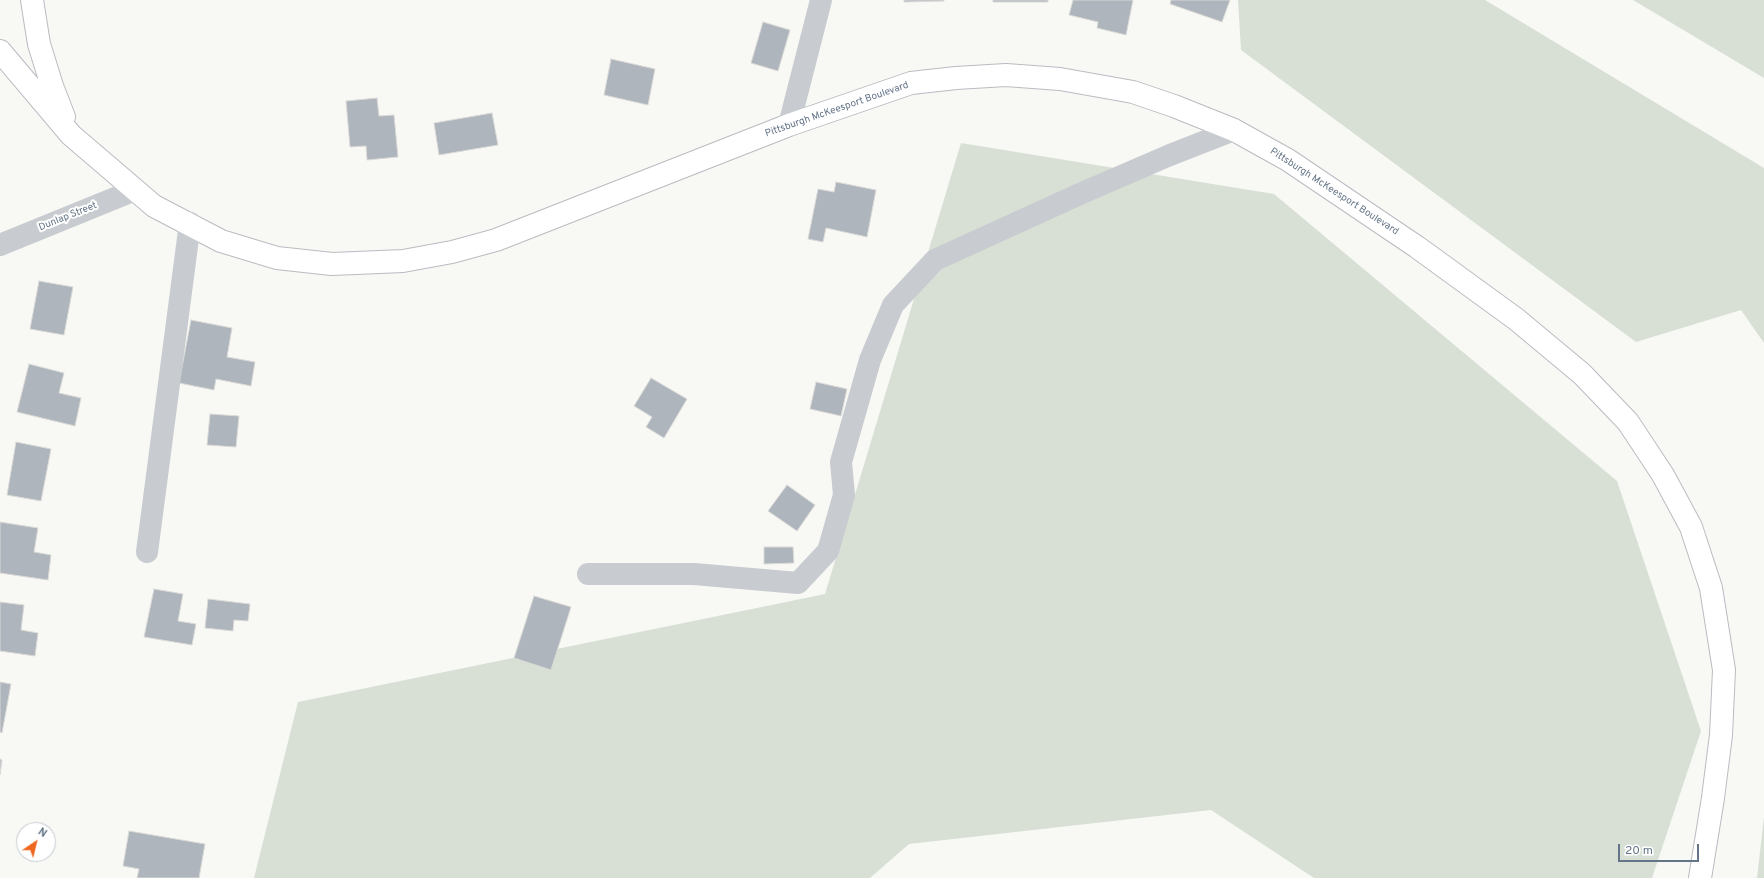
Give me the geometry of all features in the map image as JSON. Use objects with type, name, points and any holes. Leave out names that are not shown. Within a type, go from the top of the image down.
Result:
[{"type":"main road","name":"Pittsburgh McKeesport Boulevard","points":[[32,0],[39,44],[45,65],[71,135]]},
{"type":"main road","name":"Pittsburgh McKeesport Boulevard","points":[[0,51],[71,135],[154,206],[190,223],[221,241],[277,258],[332,264],[403,261],[452,252],[496,240],[789,125],[911,83],[956,78],[1006,75],[1060,78],[1133,92],[1174,106],[1234,130],[1295,164],[1417,247],[1516,319],[1582,374],[1628,422],[1663,475],[1691,527],[1711,588],[1724,670],[1721,735],[1713,798],[1700,878]]},
{"type":"street","points":[[789,125],[821,0]]},
{"type":"street","points":[[588,574],[694,574],[798,583],[828,551],[844,494],[841,462],[865,375],[893,305],[935,260],[1082,193],[1170,155],[1234,130]]},
{"type":"street","name":"Dunlap Street","points":[[0,244],[135,190]]},
{"type":"street","points":[[147,552],[190,223]]},
{"type":"shaded area","points":[[1238,0],[1485,0],[1764,168],[1764,343],[1741,310],[1636,342],[1241,50]]},
{"type":"shaded area","points":[[1633,0],[1764,0],[1764,78]]},
{"type":"shaded area","points":[[961,143],[1274,194],[1617,481],[1701,731],[1652,878],[1314,878],[1211,810],[909,844],[870,878],[254,878],[298,702],[825,594]]},
{"type":"shaded area","points":[[1764,817],[1764,878],[1757,878]]},
{"type":"building","points":[[904,0],[944,0],[944,1],[904,2]]},
{"type":"building","points":[[993,0],[1048,0],[1048,2],[993,2]]},
{"type":"building","points":[[1073,0],[1133,0],[1126,35],[1097,28],[1098,22],[1069,15]]},
{"type":"building","points":[[1171,0],[1230,0],[1222,22],[1170,4]]},
{"type":"building","points":[[763,22],[790,30],[778,71],[751,63]]},
{"type":"building","points":[[611,59],[655,69],[648,105],[604,95]]},
{"type":"building","points":[[377,98],[379,116],[394,115],[398,157],[367,160],[366,146],[350,147],[346,101]]},
{"type":"building","points":[[492,113],[498,145],[439,155],[434,123]]},
{"type":"building","points":[[836,182],[876,190],[867,237],[826,228],[823,242],[808,239],[818,189],[834,192]]},
{"type":"building","points":[[39,281],[73,287],[64,335],[30,329]]},
{"type":"building","points":[[191,320],[232,328],[227,357],[255,362],[251,386],[216,379],[214,390],[179,383]]},
{"type":"building","points":[[29,364],[64,373],[59,393],[81,398],[75,426],[17,412]]},
{"type":"building","points":[[651,378],[687,399],[664,438],[646,427],[652,417],[634,406]]},
{"type":"building","points":[[816,382],[847,389],[841,416],[810,409]]},
{"type":"building","points":[[210,414],[239,416],[236,447],[207,445]]},
{"type":"building","points":[[16,442],[51,449],[41,501],[7,495]]},
{"type":"building","points":[[787,485],[815,505],[797,531],[768,511]]},
{"type":"building","points":[[0,522],[38,528],[34,552],[51,555],[48,580],[0,573]]},
{"type":"building","points":[[764,547],[793,547],[794,563],[764,564]]},
{"type":"building","points":[[154,589],[183,594],[178,621],[196,624],[192,645],[144,637]]},
{"type":"building","points":[[534,596],[571,607],[551,670],[514,658]]},
{"type":"building","points":[[208,599],[250,604],[248,621],[234,620],[233,631],[205,628]]},
{"type":"building","points":[[0,602],[24,605],[21,630],[38,633],[35,656],[0,651]]},
{"type":"building","points":[[0,682],[11,684],[2,733],[0,732]]},
{"type":"building","points":[[0,759],[2,760],[0,775]]},
{"type":"building","points":[[129,831],[205,844],[199,878],[137,878],[139,869],[123,866]]}]
